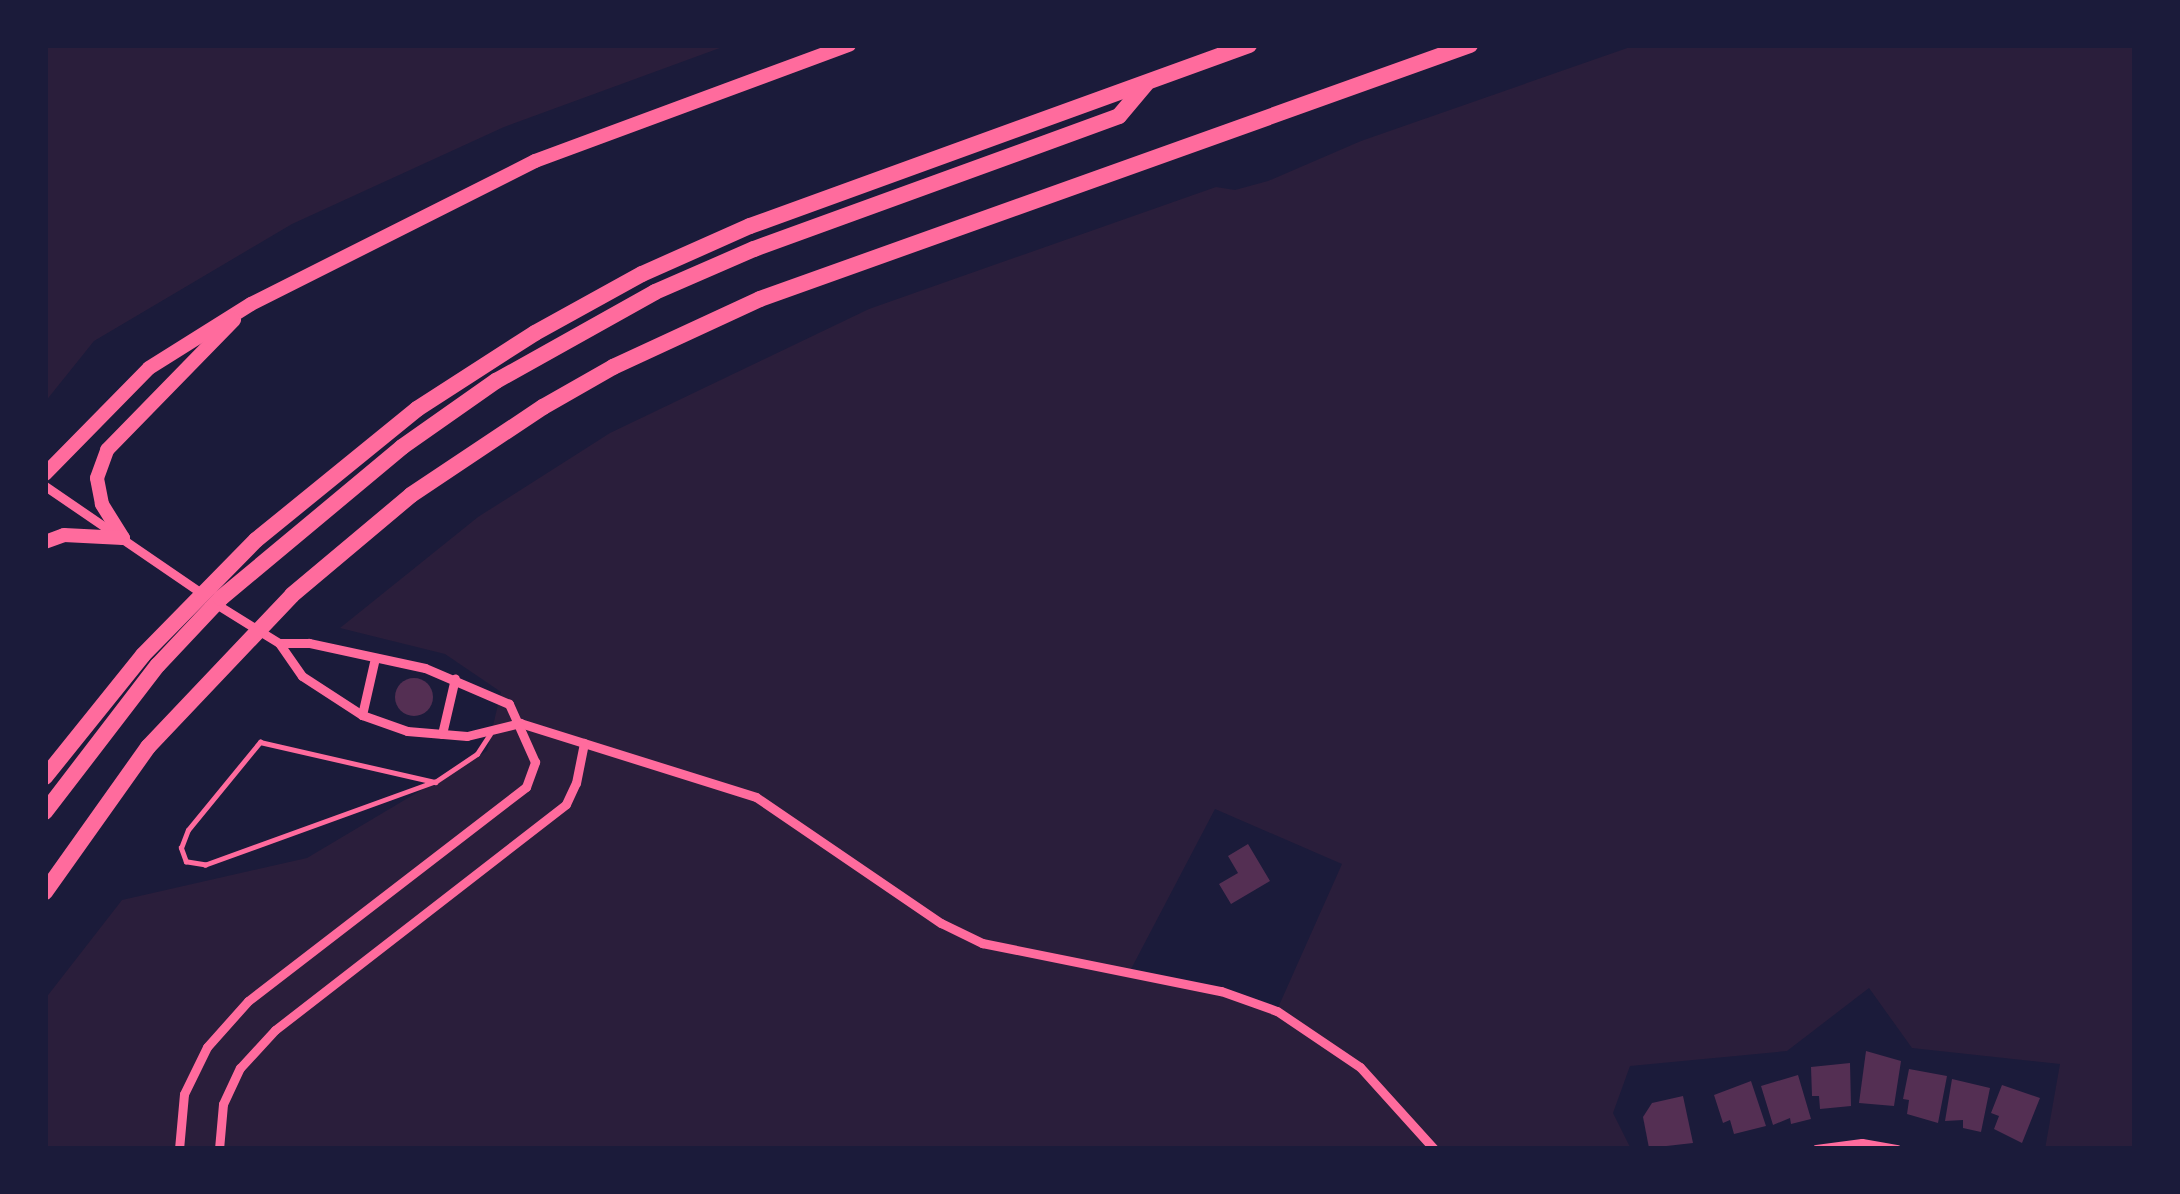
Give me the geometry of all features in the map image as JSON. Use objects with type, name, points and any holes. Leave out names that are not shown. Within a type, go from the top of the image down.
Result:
[{"type":"highway","points":[[45,777],[266,532],[363,450],[452,386],[642,274],[770,219],[1249,45]]},
{"type":"highway","points":[[45,892],[112,793],[195,692],[320,570],[476,448],[684,332],[778,292],[1470,45]]},
{"type":"highway","points":[[45,812],[150,660],[402,447],[581,330],[754,249],[1119,116],[1146,84]]},
{"type":"main road","points":[[45,474],[135,380],[251,304],[535,161],[849,45]]},
{"type":"main road","points":[[123,538],[102,504],[97,478],[107,450],[251,304]]},
{"type":"main road","points":[[45,542],[64,535],[123,538]]},
{"type":"street","points":[[45,486],[279,644],[302,676],[362,715],[407,731],[467,736],[520,724],[756,797],[941,923],[982,943],[1221,991],[1277,1011],[1360,1067],[1434,1149]]},
{"type":"street","points":[[179,1149],[184,1094],[207,1046],[248,1001],[526,787],[535,762],[509,704],[455,678],[309,643],[279,644]]},
{"type":"street","points":[[362,715],[375,658]]},
{"type":"street","points":[[442,734],[455,678]]},
{"type":"street","points":[[219,1149],[223,1105],[240,1069],[274,1030],[566,804],[576,783],[584,743]]},
{"type":"street","points":[[1816,1149],[1862,1143],[1897,1149]]},
{"type":"lane","points":[[435,782],[260,742],[188,830],[181,848],[186,862],[206,866],[435,782],[477,754],[494,730]]},
{"type":"shaded area","points":[[45,45],[728,45],[504,127],[292,224],[94,341],[45,402]]},
{"type":"shaded area","points":[[1636,45],[2135,45],[2135,1149],[2045,1149],[2060,1064],[1912,1048],[1869,988],[1787,1051],[1630,1066],[1613,1113],[1631,1149],[45,1149],[45,999],[122,900],[307,858],[487,751],[501,692],[445,654],[340,628],[478,517],[610,433],[869,309],[1216,187],[1235,190],[1268,181],[1361,141]],"holes":[[[1215,809],[1342,864],[1277,1010],[1130,971]]]},
{"type":"building","points":[[414,678],[427,684],[433,697],[427,710],[414,716],[401,710],[395,697],[401,684]]},
{"type":"building","points":[[1248,844],[1270,881],[1231,904],[1219,884],[1238,873],[1228,856]]},
{"type":"building","points":[[1866,1051],[1901,1061],[1894,1106],[1859,1103]]},
{"type":"building","points":[[1850,1063],[1851,1106],[1820,1109],[1819,1096],[1812,1096],[1811,1067]]},
{"type":"building","points":[[1909,1069],[1947,1076],[1938,1123],[1907,1114],[1909,1100],[1903,1099]]},
{"type":"building","points":[[1798,1075],[1811,1119],[1791,1124],[1790,1118],[1773,1125],[1761,1086]]},
{"type":"building","points":[[1952,1079],[1990,1088],[1981,1132],[1963,1128],[1963,1120],[1945,1121]]},
{"type":"building","points":[[1751,1081],[1766,1126],[1734,1134],[1730,1120],[1723,1123],[1714,1095]]},
{"type":"building","points":[[2002,1085],[2040,1098],[2022,1143],[1994,1129],[1999,1116],[1991,1113]]},
{"type":"building","points":[[1683,1096],[1693,1143],[1649,1148],[1643,1117],[1652,1103]]}]
